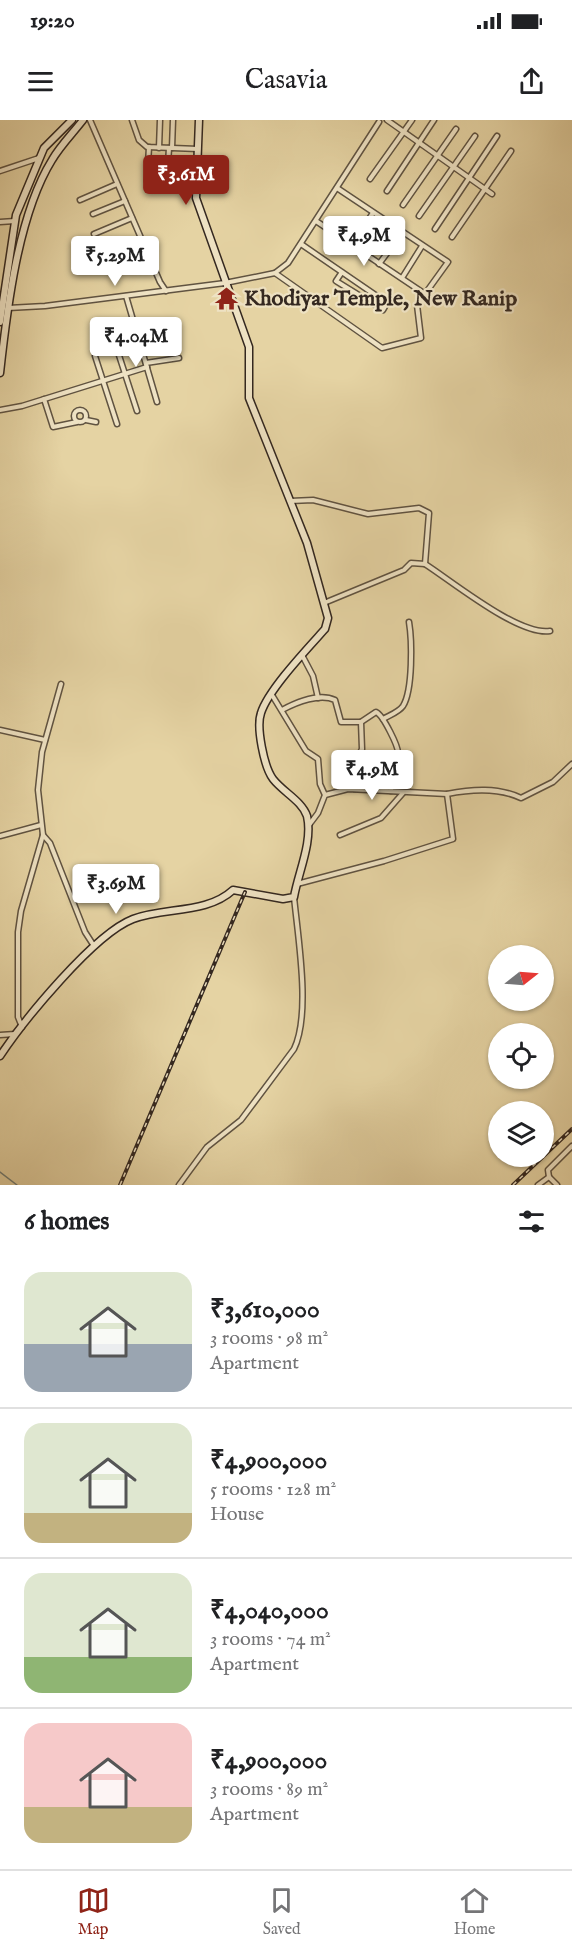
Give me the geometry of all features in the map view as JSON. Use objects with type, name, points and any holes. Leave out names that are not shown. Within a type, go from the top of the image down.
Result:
[{"type":"street","points":[[0,373],[3,308],[16,220],[44,148],[72,120]]},
{"type":"street","points":[[0,322],[27,219],[51,160],[83,120]]},
{"type":"street","points":[[90,120],[166,291]]},
{"type":"street","points":[[132,120],[139,140],[149,147],[199,149]]},
{"type":"street","points":[[159,148],[160,120]]},
{"type":"street","points":[[167,180],[173,120]]},
{"type":"street","points":[[199,120],[196,198],[249,347],[249,398],[307,543],[328,618],[325,629],[272,694],[260,714],[264,757],[272,777],[303,808],[308,826]]},
{"type":"street","points":[[3,308],[166,291],[275,273],[288,263],[378,121],[386,120],[492,194]]},
{"type":"street","points":[[370,179],[412,120]]},
{"type":"street","points":[[387,191],[434,120]]},
{"type":"street","points":[[404,205],[456,129]]},
{"type":"street","points":[[419,216],[475,136]]},
{"type":"street","points":[[435,229],[497,136]]},
{"type":"street","points":[[147,181],[149,147]]},
{"type":"street","points":[[452,237],[511,151]]},
{"type":"street","points":[[0,171],[40,158]]},
{"type":"street","points":[[80,200],[117,184]]},
{"type":"street","points":[[275,273],[382,348],[422,338],[417,304],[448,261],[402,233],[337,188]]},
{"type":"street","points":[[93,214],[125,201]]},
{"type":"street","points":[[351,245],[373,213]]},
{"type":"street","points":[[94,234],[132,218]]},
{"type":"street","points":[[0,222],[16,220]]},
{"type":"street","points":[[316,221],[425,294]]},
{"type":"street","points":[[379,264],[402,233]]},
{"type":"street","points":[[300,244],[342,272],[387,303],[383,310],[336,281],[342,272]]},
{"type":"street","points":[[402,278],[422,246]]},
{"type":"street","points":[[126,296],[158,402]]},
{"type":"street","points":[[140,340],[173,335]]},
{"type":"street","points":[[115,343],[137,411]]},
{"type":"street","points":[[95,356],[117,424]]},
{"type":"street","points":[[0,410],[103,381],[147,365],[178,358]]},
{"type":"street","points":[[44,399],[53,427],[86,420],[96,422]]},
{"type":"street","points":[[77,422],[74,416],[79,410],[85,412],[86,420]]},
{"type":"street","points":[[290,501],[321,501],[368,514],[419,508],[426,510],[429,513],[426,564]]},
{"type":"street","points":[[324,603],[404,570],[411,563],[426,564],[511,620],[539,633],[550,631]]},
{"type":"street","points":[[383,719],[402,709],[407,698],[413,644],[409,622]]},
{"type":"street","points":[[302,656],[313,675],[318,698]]},
{"type":"street","points":[[22,1027],[18,1017],[18,932],[21,911],[43,835],[38,790],[45,740],[61,684]]},
{"type":"street","points":[[181,1183],[207,1147],[241,1120],[294,1049],[300,1036],[301,986],[294,897],[308,826],[318,813],[325,795],[320,784],[318,759],[306,751],[272,694]]},
{"type":"street","points":[[282,710],[318,698],[335,700],[343,723],[361,722],[376,712],[383,719],[398,750],[391,791]]},
{"type":"street","points":[[355,789],[354,765],[362,749],[361,722]]},
{"type":"street","points":[[0,730],[45,740]]},
{"type":"street","points":[[325,795],[355,789],[447,794],[470,789],[507,791],[521,798],[553,782],[572,764]]},
{"type":"street","points":[[340,835],[381,818],[403,793]]},
{"type":"street","points":[[296,884],[384,861],[453,839],[447,794]]},
{"type":"street","points":[[0,836],[41,825]]},
{"type":"street","points":[[43,835],[50,843],[85,932],[94,946]]},
{"type":"street","points":[[0,1056],[15,1034],[94,946],[131,920],[194,907],[224,898],[233,890],[283,899],[294,897]]},
{"type":"street","points":[[0,1035],[15,1034]]},
{"type":"street","points":[[556,1185],[549,1177],[548,1170],[572,1146]]},
{"type":"street","points":[[538,1185],[549,1177]]},
{"type":"waterway","points":[[0,1172],[17,1185]]},
{"type":"railway","points":[[120,1185],[245,892]]},
{"type":"railway","points":[[513,1185],[572,1129]]},
{"type":"place","name":"Khodiyar Temple, New Ranip","points":[[226,299]]}]
